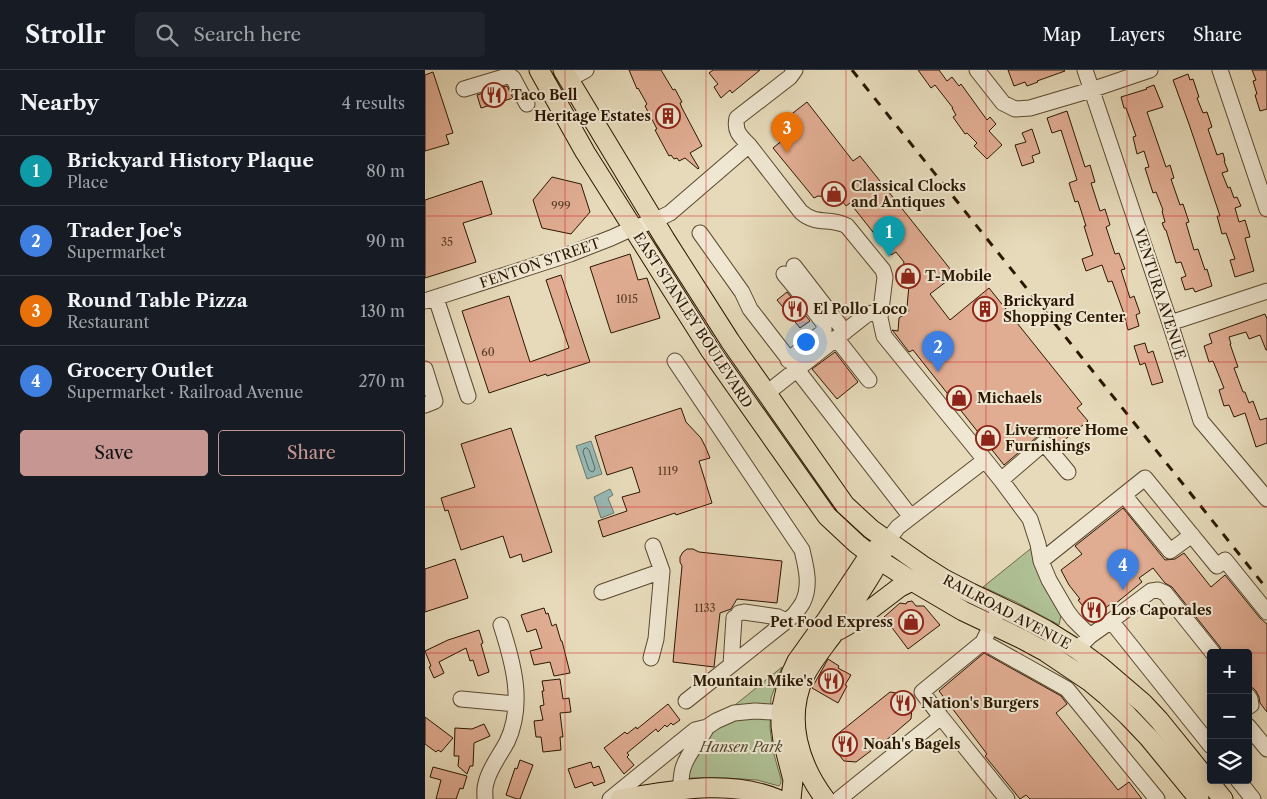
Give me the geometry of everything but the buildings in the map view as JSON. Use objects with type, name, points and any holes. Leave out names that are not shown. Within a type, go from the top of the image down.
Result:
[{"type":"main road","name":"EAST STANLEY BOULEVARD","points":[[539,70],[585,152],[710,350],[823,511],[857,544],[875,557]]},
{"type":"main road","name":"EAST STANLEY BOULEVARD","points":[[566,75],[654,221],[730,341],[845,505],[887,541]]},
{"type":"main road","points":[[825,799],[805,766],[788,713],[785,689],[797,661],[887,541]]},
{"type":"main road","name":"RAILROAD AVENUE","points":[[887,541],[944,579],[1061,639],[1084,643],[1101,667],[1143,703],[1164,726],[1199,799]]},
{"type":"main road","points":[[791,799],[793,780],[781,726],[798,696],[804,678],[815,658],[835,632],[875,557]]},
{"type":"main road","name":"RAILROAD AVENUE","points":[[875,557],[912,582],[963,611],[1046,652],[1068,666],[1101,691],[1129,716],[1149,738],[1182,763],[1223,799]]},
{"type":"main road","points":[[835,632],[858,619],[900,586],[912,582]]},
{"type":"main road","points":[[619,799],[677,794],[708,788],[745,790],[777,799]]},
{"type":"street","points":[[566,75],[586,70]]},
{"type":"street","points":[[795,70],[790,77],[737,118],[735,125],[738,133],[801,212],[814,220],[842,223],[847,226],[883,270],[885,277],[880,318],[883,336],[985,460],[1030,519],[1041,561],[1049,580],[1073,619],[1084,643],[1151,591],[1158,590],[1165,593],[1210,649]]},
{"type":"street","points":[[977,70],[1003,103],[1015,109],[1030,108],[1150,70]]},
{"type":"street","name":"VENTURA AVENUE","points":[[1085,70],[1201,421],[1267,499]]},
{"type":"street","points":[[1219,70],[1267,209]]},
{"type":"street","points":[[465,89],[510,76],[513,78],[527,104]]},
{"type":"street","name":"FENTON STREET","points":[[431,300],[570,254],[654,221],[670,213],[749,145]]},
{"type":"street","points":[[700,233],[742,292],[750,309],[911,517]]},
{"type":"street","points":[[767,393],[824,331],[824,324],[789,270],[840,335],[869,380]]},
{"type":"street","points":[[1170,323],[1267,291]]},
{"type":"street","points":[[431,300],[468,396]]},
{"type":"street","points":[[792,365],[840,335],[866,315],[881,310]]},
{"type":"street","points":[[675,360],[802,550],[807,571],[807,588],[803,602],[794,615],[686,701]]},
{"type":"street","points":[[425,369],[435,401],[425,405]]},
{"type":"street","points":[[1001,480],[1043,443],[1068,472]]},
{"type":"street","points":[[887,541],[898,527],[985,460]]},
{"type":"street","points":[[1041,561],[1145,478],[1217,566],[1225,560],[1267,612]]},
{"type":"street","points":[[1124,494],[1170,551],[1192,535]]},
{"type":"street","points":[[651,658],[656,640],[662,571],[653,546]]},
{"type":"street","points":[[602,592],[662,571]]},
{"type":"street","points":[[1000,607],[983,642],[922,692],[1007,799]]},
{"type":"street","points":[[731,665],[737,616],[744,612],[786,621]]},
{"type":"street","points":[[1061,639],[1073,619]]},
{"type":"street","points":[[1111,621],[1207,739]]},
{"type":"street","points":[[485,799],[486,783],[508,740],[516,704],[515,679],[511,657],[501,625]]},
{"type":"street","points":[[983,642],[1067,689],[1157,799]]},
{"type":"street","points":[[461,699],[516,704]]},
{"type":"street","points":[[611,799],[695,730],[707,727],[734,713],[755,711],[788,713]]},
{"type":"street","points":[[839,799],[941,718]]},
{"type":"street","points":[[677,794],[685,763],[707,727]]},
{"type":"street","points":[[1252,731],[1267,749]]},
{"type":"street","points":[[1182,763],[1207,745]]},
{"type":"street","points":[[1241,784],[1253,799]]},
{"type":"green space","points":[[1034,546],[1061,615],[1059,625],[983,587]]},
{"type":"green space","name":"Hansen Park","points":[[782,667],[771,698],[770,728],[773,751],[781,779],[779,786],[757,780],[688,778],[691,762],[735,705]]},
{"type":"water","points":[[591,441],[602,474],[587,479],[576,446]]},
{"type":"water","points":[[610,489],[613,495],[608,498],[614,513],[601,518],[594,497]]},
{"type":"railway","points":[[852,70],[1267,589]]},
{"type":"place","name":"Taco Bell","points":[[494,95]]},
{"type":"place","name":"Heritage Estates","points":[[668,116]]},
{"type":"place","name":"Round Table Pizza","points":[[787,153]]},
{"type":"place","name":"Classical Clocks and Antiques","points":[[834,194]]},
{"type":"place","name":"Brickyard History Plaque","points":[[889,257]]},
{"type":"place","name":"T-Mobile","points":[[908,276]]},
{"type":"place","name":"El Pollo Loco","points":[[795,309]]},
{"type":"place","name":"Brickyard Shopping Center","points":[[985,309]]},
{"type":"place","name":"Trader Joe's","points":[[938,372]]},
{"type":"place","name":"Michaels","points":[[959,398]]},
{"type":"place","name":"Livermore Home Furnishings","points":[[988,438]]},
{"type":"place","name":"Grocery Outlet","points":[[1123,590]]},
{"type":"place","name":"Los Caporales","points":[[1094,610]]},
{"type":"place","name":"Pet Food Express","points":[[911,622]]},
{"type":"place","name":"Mountain Mike's","points":[[831,681]]},
{"type":"place","name":"Nation's Burgers","points":[[903,703]]},
{"type":"place","name":"Noah's Bagels","points":[[845,744]]}]
